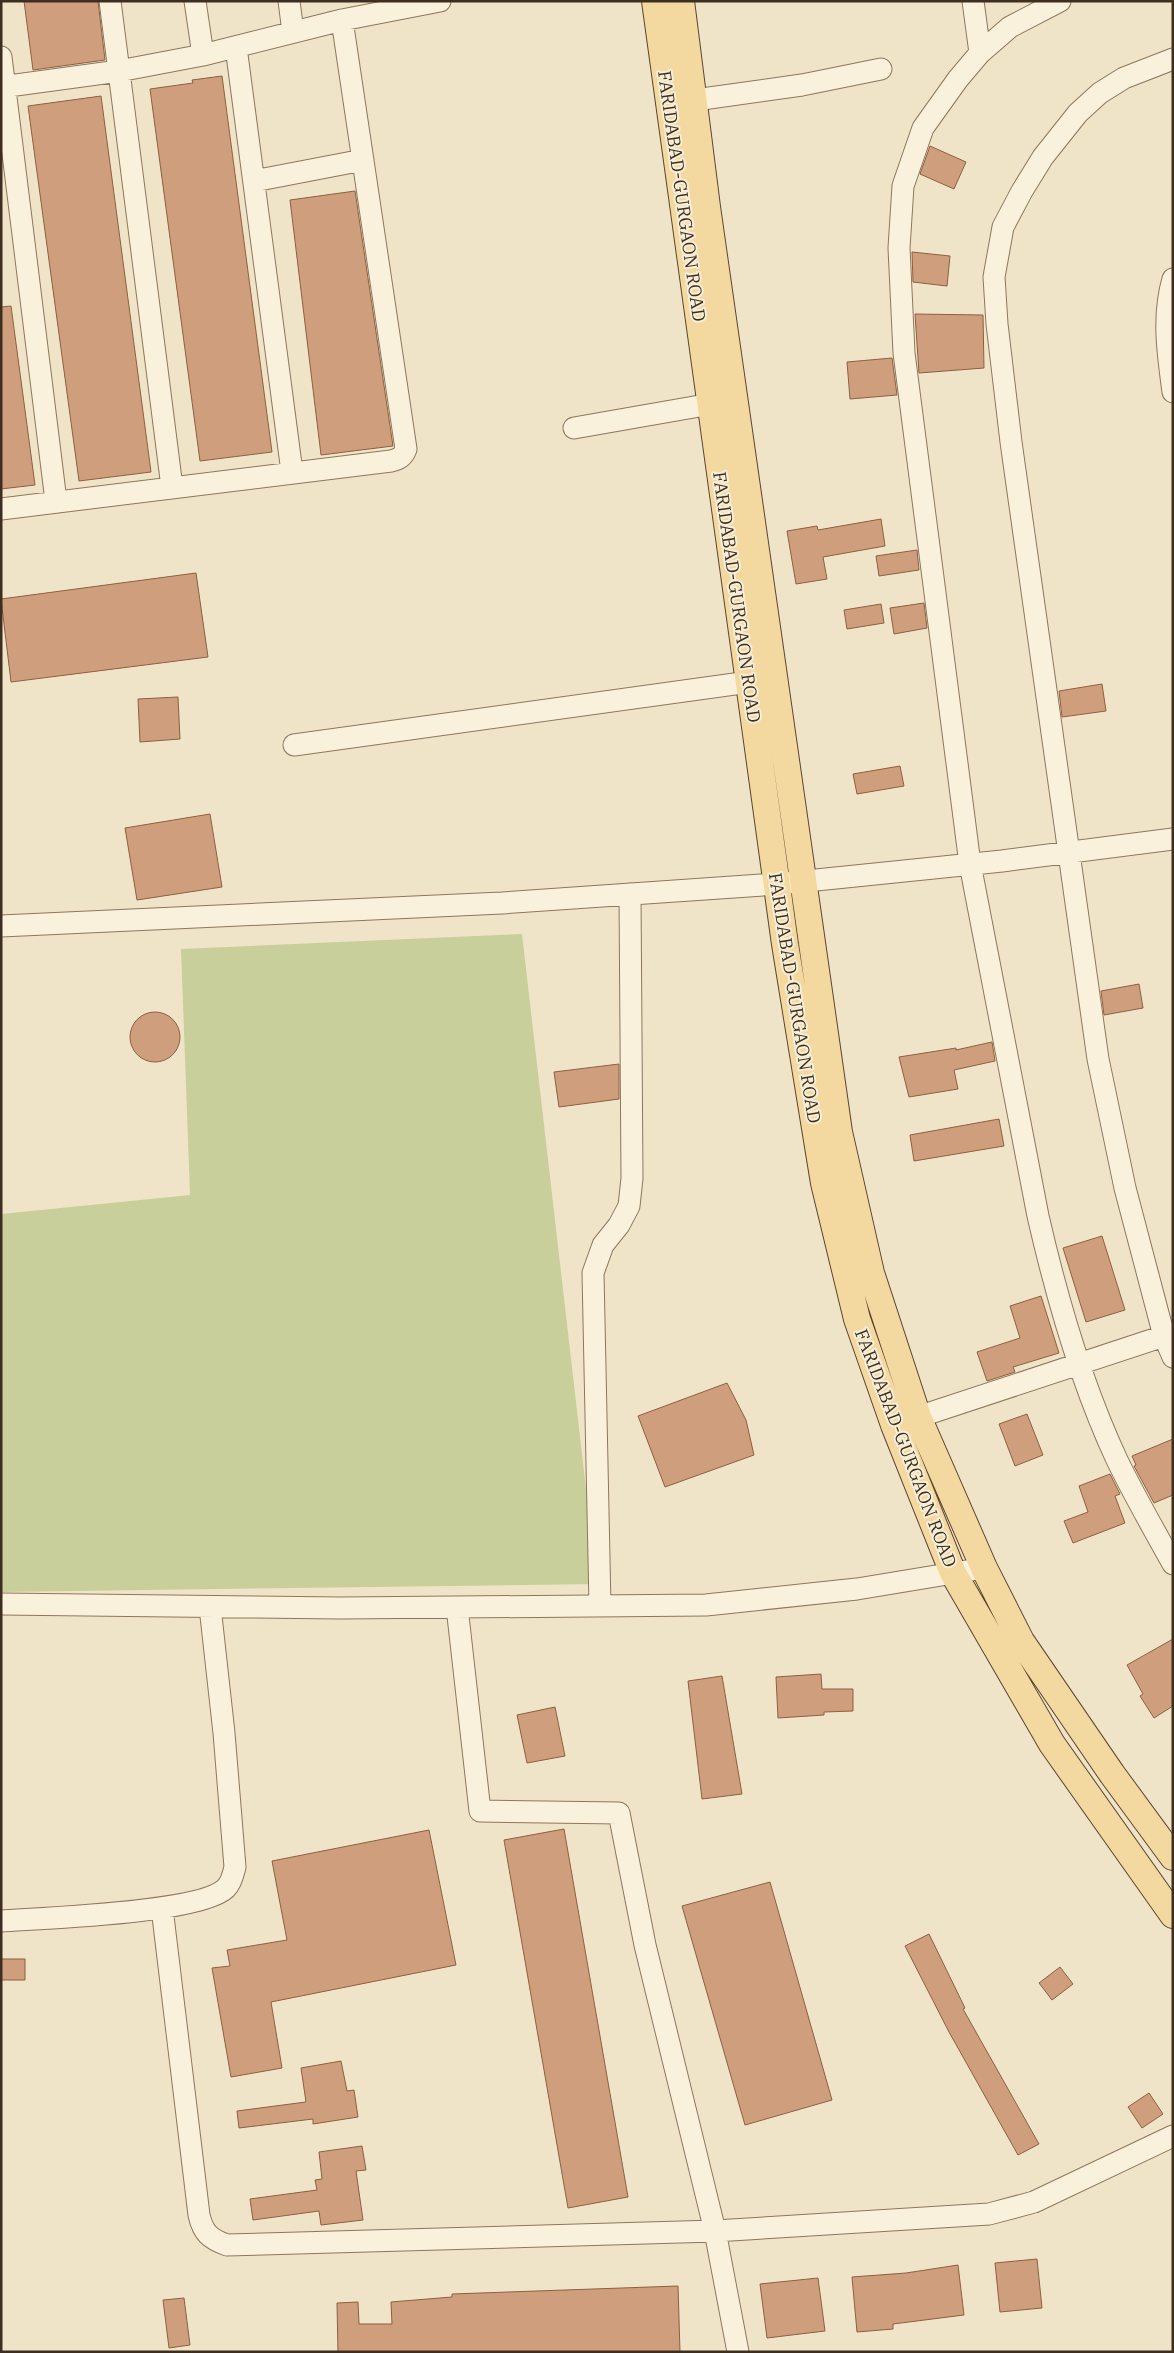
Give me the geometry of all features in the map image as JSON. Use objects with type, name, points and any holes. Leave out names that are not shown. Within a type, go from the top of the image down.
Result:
[{"type":"main road","name":"FARIDABAD-GURGAON ROAD","points":[[655,1],[777,884],[824,1183],[857,1319],[897,1434],[953,1573],[1052,1744],[1173,1916]]},
{"type":"main road","name":"FARIDABAD-GURGAON ROAD","points":[[682,1],[707,207],[839,1132],[871,1273],[918,1417],[984,1568],[1021,1641],[1112,1774],[1173,1857]]},
{"type":"street","points":[[110,1],[172,487]]},
{"type":"street","points":[[195,1],[203,55]]},
{"type":"street","points":[[288,1],[293,32]]},
{"type":"street","points":[[3,87],[119,71],[203,55],[342,20],[409,5],[440,1]]},
{"type":"street","points":[[972,1],[980,53]]},
{"type":"street","points":[[1060,1],[1010,28],[980,53],[958,79],[923,128],[903,186],[900,248],[904,353],[970,864],[1038,1216],[1078,1364],[1116,1458],[1173,1564]]},
{"type":"street","points":[[1,509],[391,461],[402,457],[406,449],[342,20]]},
{"type":"street","points":[[236,47],[292,472]]},
{"type":"street","points":[[1,57],[3,87],[56,501]]},
{"type":"street","points":[[1173,59],[1124,78],[1100,93],[1078,113],[1043,157],[1003,227],[994,276],[996,324],[1011,442],[1094,1030],[1108,1113],[1125,1188],[1173,1357]]},
{"type":"street","points":[[694,100],[802,85],[881,69]]},
{"type":"street","points":[[254,181],[362,160]]},
{"type":"street","points":[[1173,279],[1166,318],[1167,351],[1173,392]]},
{"type":"street","points":[[574,428],[711,404]]},
{"type":"street","points":[[294,745],[749,682]]},
{"type":"street","points":[[1,926],[502,903],[777,884],[970,864],[1173,839]]},
{"type":"street","points":[[600,1606],[593,1273],[603,1245],[619,1225],[629,1206],[632,1178],[630,894]]},
{"type":"street","points":[[918,1417],[1168,1335]]},
{"type":"street","points":[[1,1604],[210,1607],[706,1605],[857,1589],[984,1568]]},
{"type":"street","points":[[1,1921],[191,1904],[226,1888],[232,1879],[235,1866],[210,1607]]},
{"type":"street","points":[[457,1607],[480,1811],[619,1813],[645,1945],[715,2231],[738,2352]]},
{"type":"street","points":[[162,1908],[199,2215],[202,2229],[212,2240],[227,2245],[715,2231],[989,2214],[1034,2202],[1173,2136]]},
{"type":"green space","points":[[522,934],[597,1584],[1,1592],[1,1214],[190,1195],[181,949]]},
{"type":"building","points":[[24,1],[98,1],[105,60],[33,70]]},
{"type":"building","points":[[222,76],[272,452],[200,461],[150,89],[193,83],[192,80]]},
{"type":"building","points":[[101,96],[151,472],[79,481],[28,106]]},
{"type":"building","points":[[930,146],[966,162],[954,189],[920,174]]},
{"type":"building","points":[[355,191],[393,446],[321,455],[290,200]]},
{"type":"building","points":[[912,252],[950,256],[947,286],[913,282]]},
{"type":"building","points":[[11,306],[35,485],[1,489],[1,307]]},
{"type":"building","points":[[915,314],[983,315],[984,368],[919,373]]},
{"type":"building","points":[[892,358],[897,395],[850,399],[847,362]]},
{"type":"building","points":[[881,519],[885,546],[823,557],[827,579],[796,584],[787,531],[817,526],[818,530]]},
{"type":"building","points":[[917,550],[919,570],[879,576],[876,556]]},
{"type":"building","points":[[196,573],[208,657],[11,682],[1,599]]},
{"type":"building","points":[[924,603],[927,628],[894,634],[890,608]]},
{"type":"building","points":[[881,604],[884,623],[847,629],[844,610]]},
{"type":"building","points":[[1102,684],[1106,711],[1062,717],[1059,691]]},
{"type":"building","points":[[178,697],[180,739],[140,742],[138,699]]},
{"type":"building","points":[[900,766],[904,786],[857,794],[853,774]]},
{"type":"building","points":[[210,814],[222,887],[137,900],[125,828]]},
{"type":"building","points":[[1139,984],[1143,1008],[1104,1015],[1101,991]]},
{"type":"building","points":[[150,1012],[160,1012],[173,1019],[180,1032],[180,1042],[173,1055],[160,1062],[150,1062],[141,1058],[134,1051],[130,1042],[130,1032],[134,1023],[141,1016]]},
{"type":"building","points":[[992,1042],[995,1061],[954,1070],[958,1089],[909,1097],[899,1057],[956,1048],[956,1050]]},
{"type":"building","points":[[619,1064],[619,1099],[559,1107],[554,1072]]},
{"type":"building","points":[[999,1119],[1004,1146],[914,1161],[910,1135]]},
{"type":"building","points":[[1102,1236],[1125,1310],[1086,1322],[1063,1248]]},
{"type":"building","points":[[1041,1296],[1059,1353],[1013,1367],[1015,1372],[987,1381],[977,1352],[1020,1338],[1010,1306]]},
{"type":"building","points":[[727,1383],[746,1420],[754,1455],[665,1487],[638,1416]]},
{"type":"building","points":[[1027,1414],[1043,1455],[1015,1466],[999,1424]]},
{"type":"building","points":[[1173,1439],[1173,1495],[1154,1503],[1134,1466],[1136,1465],[1132,1456]]},
{"type":"building","points":[[1110,1474],[1120,1494],[1115,1496],[1125,1523],[1073,1543],[1064,1521],[1088,1512],[1079,1486]]},
{"type":"building","points":[[1173,1639],[1173,1706],[1154,1718],[1140,1696],[1143,1694],[1127,1665]]},
{"type":"building","points":[[821,1674],[822,1689],[853,1689],[853,1711],[824,1712],[824,1715],[778,1718],[776,1677]]},
{"type":"building","points":[[722,1676],[742,1794],[702,1799],[688,1681]]},
{"type":"building","points":[[555,1707],[565,1756],[527,1763],[517,1715]]},
{"type":"building","points":[[564,1829],[628,2197],[568,2208],[504,1840]]},
{"type":"building","points":[[429,1830],[456,1965],[271,2002],[282,2068],[231,2077],[212,1968],[230,1966],[227,1950],[287,1940],[272,1861]]},
{"type":"building","points":[[770,1882],[832,2100],[745,2125],[682,1906]]},
{"type":"building","points":[[929,1934],[965,2008],[963,2009],[1039,2144],[1018,2155],[949,2032],[905,1946]]},
{"type":"building","points":[[1,1959],[25,1959],[25,1980],[1,1980]]},
{"type":"building","points":[[1060,1967],[1073,1984],[1052,2000],[1039,1983]]},
{"type":"building","points":[[341,2061],[347,2091],[354,2090],[358,2117],[313,2124],[313,2119],[239,2128],[237,2111],[306,2102],[301,2068]]},
{"type":"building","points":[[1149,2093],[1163,2114],[1142,2128],[1128,2107]]},
{"type":"building","points":[[362,2146],[366,2170],[356,2171],[363,2220],[321,2225],[319,2211],[253,2220],[250,2199],[317,2190],[315,2180],[322,2179],[319,2152]]},
{"type":"building","points":[[1037,2259],[1042,2308],[1000,2312],[995,2263]]},
{"type":"building","points":[[958,2265],[964,2315],[893,2324],[893,2329],[857,2332],[852,2277],[906,2273]]},
{"type":"building","points":[[818,2278],[825,2331],[767,2338],[760,2284]]},
{"type":"building","points":[[678,2286],[680,2352],[338,2352],[337,2303],[358,2302],[359,2324],[392,2324],[391,2302],[452,2297],[452,2294]]},
{"type":"building","points":[[184,2298],[190,2345],[169,2348],[163,2300]]}]
